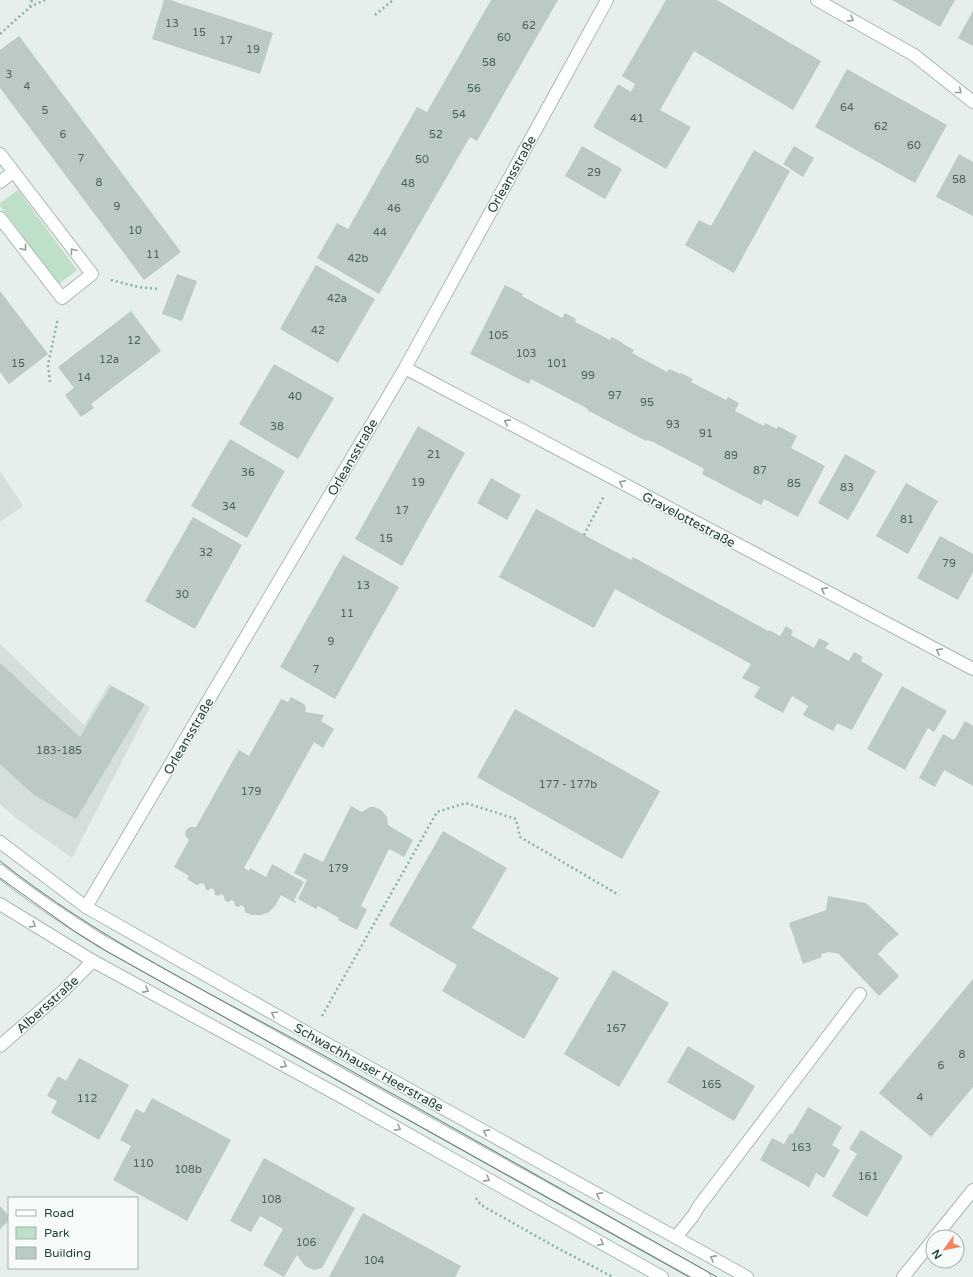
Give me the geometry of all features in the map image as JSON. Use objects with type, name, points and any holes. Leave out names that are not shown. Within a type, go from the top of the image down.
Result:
[{"type":"street","name":"Orleansstraße","points":[[86,907],[405,368],[607,0]]},
{"type":"street","points":[[817,0],[914,54],[973,102]]},
{"type":"street","points":[[0,154],[92,274],[62,298],[0,218]]},
{"type":"street","points":[[0,182],[13,172]]},
{"type":"street","name":"Gravelottestraße","points":[[405,368],[973,669]]},
{"type":"street","name":"Schwachhauser Heerstraße","points":[[0,842],[86,907],[311,1035],[747,1277]]},
{"type":"street","points":[[0,871],[58,913],[103,942],[704,1277]]},
{"type":"street","points":[[0,904],[93,961],[342,1097],[662,1277]]},
{"type":"street","name":"Albersstraße","points":[[0,1046],[63,991],[93,961]]},
{"type":"street","points":[[676,1237],[860,994]]},
{"type":"street","points":[[941,1229],[973,1190]]},
{"type":"street","points":[[903,1277],[925,1250]]},
{"type":"path","points":[[30,7],[32,0]]},
{"type":"path","points":[[0,34],[30,7],[45,0]]},
{"type":"path","points":[[375,15],[393,0]]},
{"type":"path","points":[[92,274],[138,287],[159,289]]},
{"type":"path","points":[[50,382],[48,365],[62,298]]},
{"type":"path","points":[[584,535],[613,479]]},
{"type":"path","points":[[311,1035],[437,812],[466,803],[516,819],[520,837],[619,895]]},
{"type":"shaded area","points":[[0,471],[23,506],[0,522]]},
{"type":"shaded area","points":[[0,644],[84,725],[109,684],[150,707],[72,858],[16,818],[0,804]]},
{"type":"green space","points":[[18,190],[77,270],[59,284],[0,206],[0,203]]},
{"type":"building","points":[[164,0],[170,0],[273,33],[260,74],[152,39]]},
{"type":"building","points":[[491,0],[558,0],[477,141],[470,137],[379,294],[317,258],[337,223],[348,229],[417,107],[427,112]]},
{"type":"building","points":[[666,0],[717,0],[821,61],[793,110],[694,51],[660,110],[691,127],[666,169],[593,127],[618,84],[631,92],[635,84],[622,76]]},
{"type":"building","points":[[892,0],[955,0],[940,27]]},
{"type":"building","points":[[973,11],[973,46],[958,38]]},
{"type":"building","points":[[19,36],[181,252],[144,280],[0,88],[0,50]]},
{"type":"building","points":[[847,69],[947,125],[915,183],[815,127]]},
{"type":"building","points":[[582,146],[622,169],[605,199],[565,176]]},
{"type":"building","points":[[794,146],[814,158],[803,177],[783,164]]},
{"type":"building","points":[[754,150],[790,171],[734,273],[685,245],[699,220],[711,226]]},
{"type":"building","points":[[959,154],[973,162],[973,216],[936,197]]},
{"type":"building","points":[[316,265],[375,299],[338,363],[280,329]]},
{"type":"building","points":[[177,274],[197,281],[182,321],[162,314]]},
{"type":"building","points":[[505,285],[523,294],[522,296],[562,318],[565,313],[576,319],[575,322],[610,340],[612,337],[634,350],[632,353],[667,372],[669,369],[680,374],[681,373],[693,379],[691,382],[726,400],[728,397],[739,403],[735,411],[764,426],[765,423],[777,429],[778,426],[797,436],[791,448],[825,466],[798,517],[764,499],[761,505],[702,474],[704,469],[653,442],[646,441],[531,379],[529,384],[470,354]]},
{"type":"building","points":[[0,291],[48,354],[9,384],[0,372]]},
{"type":"building","points":[[131,311],[161,351],[91,404],[94,408],[81,417],[65,395],[74,388],[58,367]]},
{"type":"building","points":[[274,364],[334,398],[298,459],[239,424]]},
{"type":"building","points":[[418,426],[465,453],[402,566],[355,539]]},
{"type":"building","points":[[230,439],[285,471],[247,538],[191,506]]},
{"type":"building","points":[[845,454],[876,471],[848,520],[818,503]]},
{"type":"building","points":[[491,478],[521,495],[507,520],[477,503]]},
{"type":"building","points":[[906,483],[938,501],[908,554],[876,536]]},
{"type":"building","points":[[536,509],[631,560],[633,557],[768,631],[769,630],[780,636],[786,626],[793,631],[791,635],[814,648],[819,638],[829,643],[825,648],[849,661],[854,652],[863,657],[861,661],[883,674],[852,730],[837,723],[833,731],[803,715],[808,706],[792,696],[783,713],[754,697],[760,687],[742,678],[751,664],[615,589],[594,628],[499,577]]},
{"type":"building","points":[[193,517],[242,545],[195,629],[145,601]]},
{"type":"building","points":[[940,536],[973,554],[973,572],[958,600],[917,578]]},
{"type":"building","points":[[343,555],[399,587],[335,699],[280,667]]},
{"type":"building","points":[[0,663],[80,737],[111,686],[145,704],[76,819],[34,795],[0,764]]},
{"type":"building","points":[[902,686],[947,711],[934,732],[928,728],[905,770],[867,749]]},
{"type":"building","points":[[291,697],[304,704],[306,708],[305,712],[324,715],[321,721],[334,729],[323,748],[314,742],[244,868],[249,871],[250,868],[266,877],[272,864],[304,882],[294,900],[296,902],[295,903],[281,895],[275,906],[269,912],[261,915],[251,915],[245,912],[244,907],[241,905],[239,907],[235,906],[234,901],[225,901],[224,896],[221,894],[219,896],[215,895],[212,888],[206,890],[204,884],[202,883],[197,885],[187,879],[189,876],[174,867],[189,840],[185,835],[186,830],[190,827],[196,827],[239,750],[249,756],[281,699],[288,702]]},
{"type":"building","points":[[515,709],[660,791],[622,859],[477,777]]},
{"type":"building","points":[[965,721],[973,726],[973,786],[944,770],[935,787],[919,778],[943,734],[954,740]]},
{"type":"building","points":[[351,806],[362,812],[370,807],[381,810],[387,817],[388,825],[413,840],[404,857],[389,849],[361,906],[367,909],[357,930],[338,920],[339,918],[318,906],[316,909],[298,899],[307,880],[294,873],[304,853],[323,862]]},
{"type":"building","points":[[443,831],[507,868],[472,928],[559,978],[524,1039],[442,991],[457,965],[389,925]]},
{"type":"building","points":[[828,896],[866,903],[899,934],[878,954],[899,976],[879,996],[839,954],[829,952],[821,954],[822,957],[803,964],[789,923],[826,910]]},
{"type":"building","points":[[613,970],[669,1003],[619,1087],[564,1054]]},
{"type":"building","points":[[973,979],[973,1087],[931,1137],[879,1093]]},
{"type":"building","points":[[688,1046],[755,1086],[734,1121],[667,1082]]},
{"type":"building","points":[[79,1058],[129,1085],[99,1140],[51,1113],[57,1101],[47,1096],[58,1076],[66,1081]]},
{"type":"building","points":[[152,1098],[231,1140],[187,1221],[113,1180],[131,1146],[120,1140],[136,1109],[144,1113]]},
{"type":"building","points":[[808,1107],[842,1127],[832,1145],[840,1150],[824,1178],[816,1173],[809,1188],[760,1160],[772,1138],[784,1144],[790,1133],[792,1135]]},
{"type":"building","points":[[861,1130],[903,1156],[867,1217],[832,1196],[857,1154],[849,1149]]},
{"type":"building","points":[[264,1158],[355,1208],[322,1268],[314,1270],[305,1266],[297,1255],[284,1277],[263,1265],[283,1229],[260,1216],[251,1232],[230,1221]]},
{"type":"building","points":[[0,1206],[8,1215],[8,1221],[0,1229]]},
{"type":"building","points":[[363,1213],[461,1266],[455,1277],[329,1277]]},
{"type":"tram line","points":[[0,861],[76,916],[116,941],[321,1054],[717,1277]]},
{"type":"tram line","points":[[0,878],[74,931],[108,952],[689,1277]]}]
